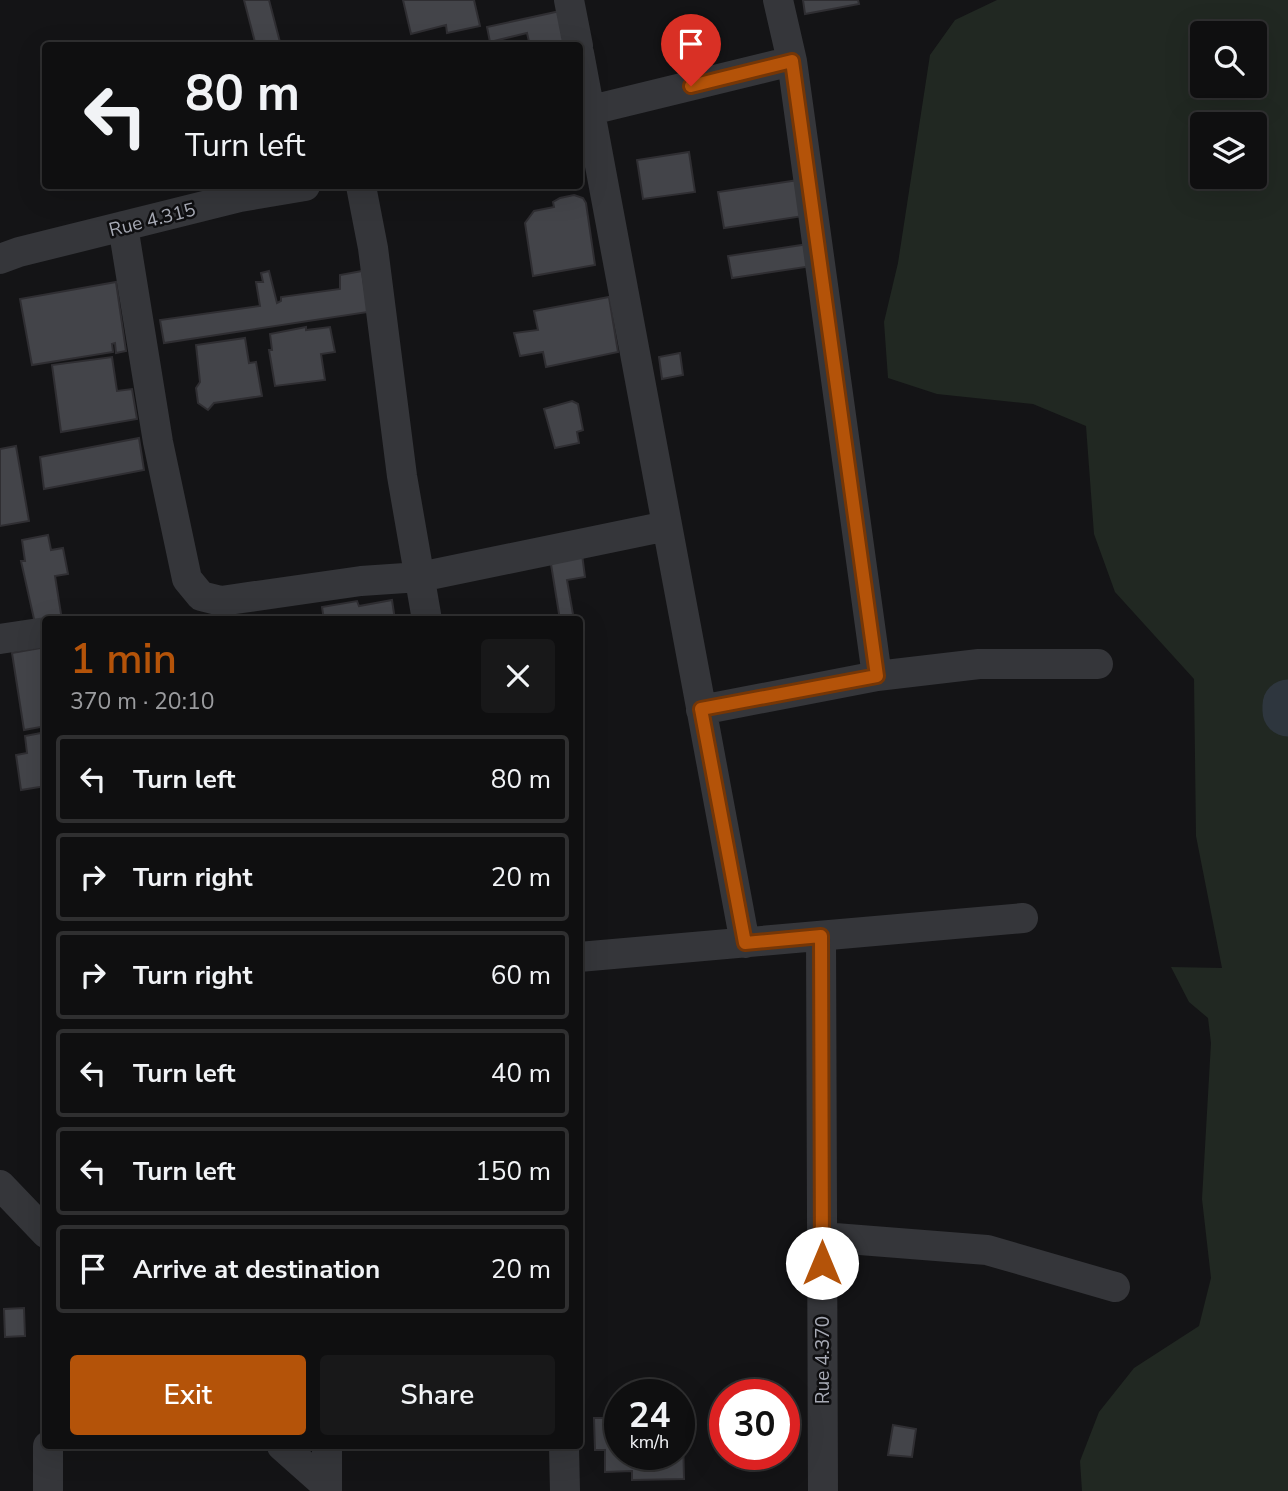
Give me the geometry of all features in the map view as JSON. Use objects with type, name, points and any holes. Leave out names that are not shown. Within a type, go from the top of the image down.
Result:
[{"type":"street","points":[[569,0],[577,42]]},
{"type":"street","points":[[778,0],[792,61],[877,676]]},
{"type":"street","points":[[745,943],[667,526],[584,111],[792,61]]},
{"type":"street","name":"Rue 4.315","points":[[0,259],[240,197],[287,189]]},
{"type":"street","points":[[362,189],[373,248],[402,476],[426,616]]},
{"type":"street","points":[[124,226],[161,455],[187,579],[201,596],[221,601],[361,581],[420,576],[667,526]]},
{"type":"street","points":[[0,639],[42,633]]},
{"type":"street","points":[[701,709],[877,676],[979,664],[1098,664]]},
{"type":"street","points":[[583,957],[1023,918]]},
{"type":"street","name":"Rue 4.370","points":[[821,936],[823,1491]]},
{"type":"street","points":[[0,1185],[42,1229]]},
{"type":"street","points":[[822,1237],[987,1250],[1115,1287]]},
{"type":"street","points":[[48,1449],[48,1491]]},
{"type":"street","points":[[285,1449],[327,1488]]},
{"type":"street","points":[[327,1449],[327,1488]]},
{"type":"street","points":[[564,1449],[565,1491]]},
{"type":"shaded area","points":[[997,0],[1288,0],[1288,1491],[1082,1491],[1080,1461],[1099,1412],[1134,1368],[1199,1326],[1211,1278],[1202,1199],[1211,1043],[1208,1018],[1189,1002],[1171,967],[1222,968],[1196,836],[1194,679],[1115,592],[1094,534],[1086,426],[1033,404],[937,394],[888,378],[884,322],[898,263],[930,55],[955,20]]},
{"type":"building","points":[[244,0],[269,0],[280,42],[255,42]]},
{"type":"building","points":[[403,0],[474,0],[480,26],[447,33],[446,25],[411,34]]},
{"type":"building","points":[[803,0],[858,0],[859,4],[805,14]]},
{"type":"building","points":[[560,11],[567,42],[529,42],[527,33],[490,42],[487,27]]},
{"type":"building","points":[[689,152],[695,192],[643,199],[637,160]]},
{"type":"building","points":[[805,179],[810,215],[724,228],[718,192]]},
{"type":"building","points":[[574,195],[583,198],[586,203],[595,265],[533,276],[525,223],[534,211],[554,207],[553,202]]},
{"type":"building","points":[[815,243],[819,265],[732,278],[728,256]]},
{"type":"building","points":[[269,271],[277,303],[281,301],[281,297],[340,289],[340,275],[362,271],[368,312],[164,343],[160,320],[260,306],[256,282],[263,282],[261,273]]},
{"type":"building","points":[[116,282],[126,351],[116,353],[115,343],[112,344],[113,352],[32,365],[20,299]]},
{"type":"building","points":[[609,297],[618,352],[546,367],[543,352],[520,356],[514,333],[538,330],[534,311]]},
{"type":"building","points":[[306,327],[306,330],[330,327],[335,352],[321,354],[325,380],[275,386],[269,350],[272,350],[270,334]]},
{"type":"building","points":[[245,338],[249,363],[256,362],[262,396],[214,403],[208,410],[198,403],[196,388],[200,382],[196,345]]},
{"type":"building","points":[[680,353],[683,375],[662,379],[659,357]]},
{"type":"building","points":[[112,357],[117,391],[132,389],[137,419],[61,432],[52,365]]},
{"type":"building","points":[[572,401],[578,404],[583,430],[577,432],[579,443],[555,448],[544,409]]},
{"type":"building","points":[[139,438],[144,470],[44,489],[40,457]]},
{"type":"building","points":[[16,446],[29,521],[0,526],[0,449]]},
{"type":"building","points":[[48,535],[51,550],[63,548],[68,574],[55,576],[61,616],[42,616],[42,623],[36,628],[21,561],[25,561],[22,540]]},
{"type":"building","points":[[582,554],[585,577],[567,580],[573,616],[559,616],[550,558]]},
{"type":"building","points":[[392,600],[394,616],[323,616],[322,607],[357,601],[359,606]]},
{"type":"building","points":[[42,648],[42,727],[24,730],[12,653]]},
{"type":"building","points":[[42,733],[42,787],[21,790],[16,755],[27,753],[25,736]]},
{"type":"building","points":[[24,1308],[25,1336],[5,1337],[4,1309]]},
{"type":"building","points":[[594,1418],[604,1418],[604,1450],[595,1450]]},
{"type":"building","points":[[893,1425],[916,1429],[912,1457],[888,1455]]},
{"type":"building","points":[[605,1470],[684,1470],[684,1479],[632,1480],[632,1471]]},
{"type":"waterway","points":[[1288,705],[1288,711]]},
{"type":"route","points":[[691,86],[792,61],[877,676],[701,709],[745,943],[821,936],[822,1263]]}]
